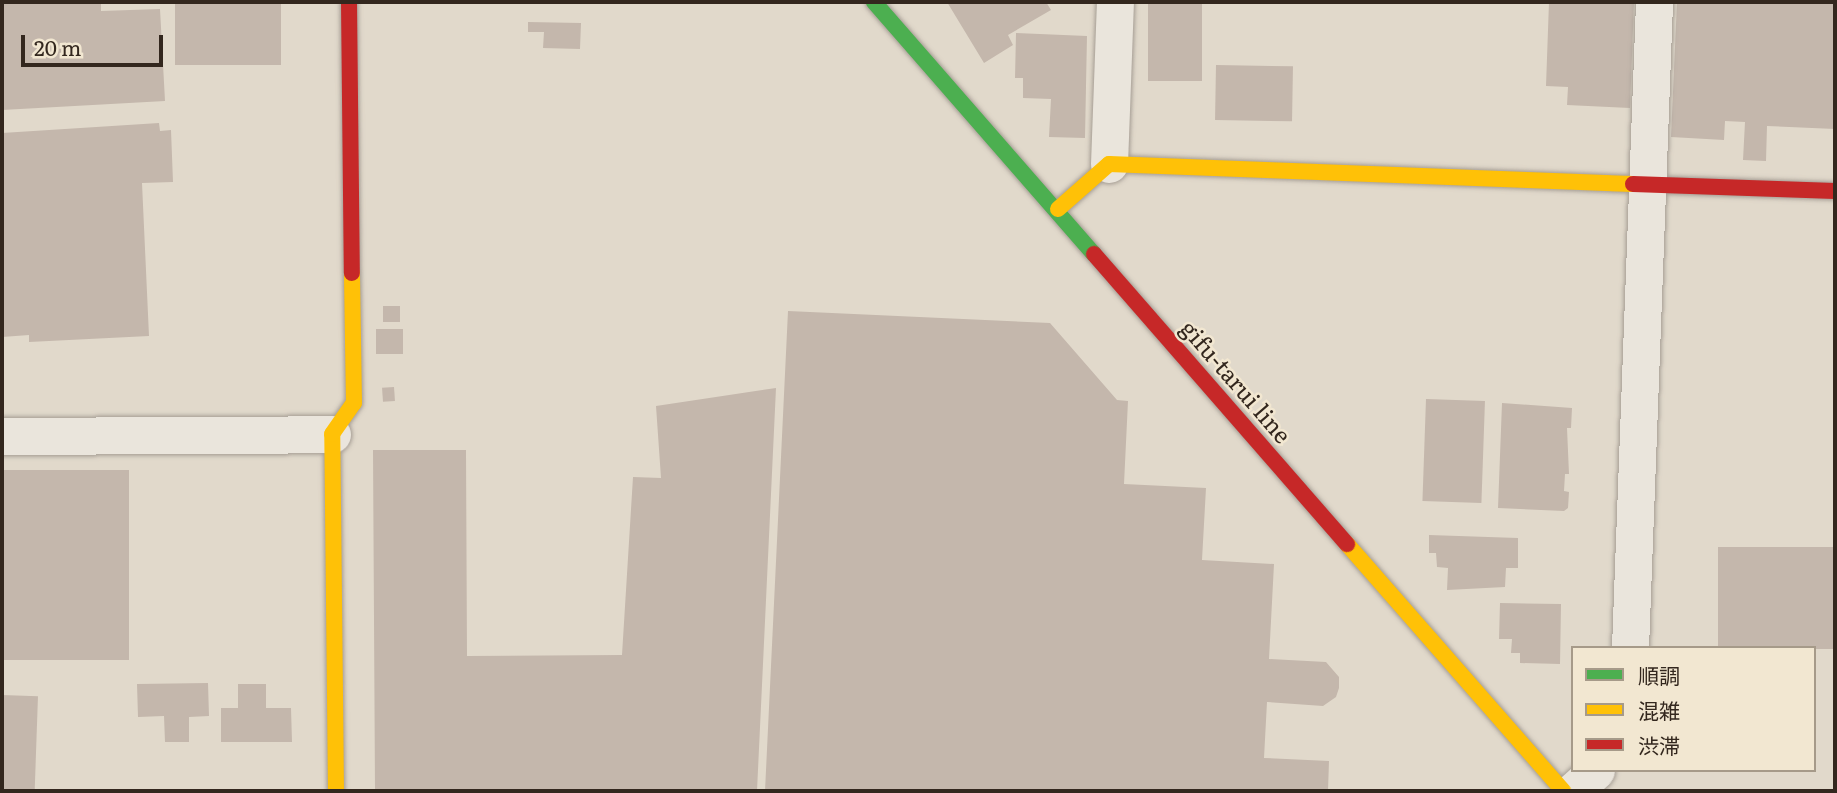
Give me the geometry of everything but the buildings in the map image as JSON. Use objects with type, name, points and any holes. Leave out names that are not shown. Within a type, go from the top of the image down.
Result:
[{"type":"street","points":[[336,791],[332,434],[354,403],[349,2]]},
{"type":"street","name":"gifu-tarui line","points":[[874,2],[1058,209],[1563,791]]},
{"type":"street","points":[[1109,164],[1115,2]]},
{"type":"street","points":[[1630,646],[1654,2]]},
{"type":"street","points":[[1058,209],[1109,164],[1835,191]]},
{"type":"street","points":[[2,436],[332,434]]},
{"type":"street","points":[[1573,791],[1594,772]]},
{"type":"traffic: fast","points":[[874,2],[1094,254]]},
{"type":"traffic: slow","points":[[1058,209],[1109,164],[1633,184]]},
{"type":"traffic: slow","points":[[336,791],[332,434],[354,403],[352,273]]},
{"type":"traffic: slow","points":[[1347,544],[1563,791]]},
{"type":"traffic: jam","points":[[349,2],[352,273]]},
{"type":"traffic: jam","points":[[1633,184],[1835,191]]},
{"type":"traffic: jam","points":[[1094,254],[1347,544]]}]
